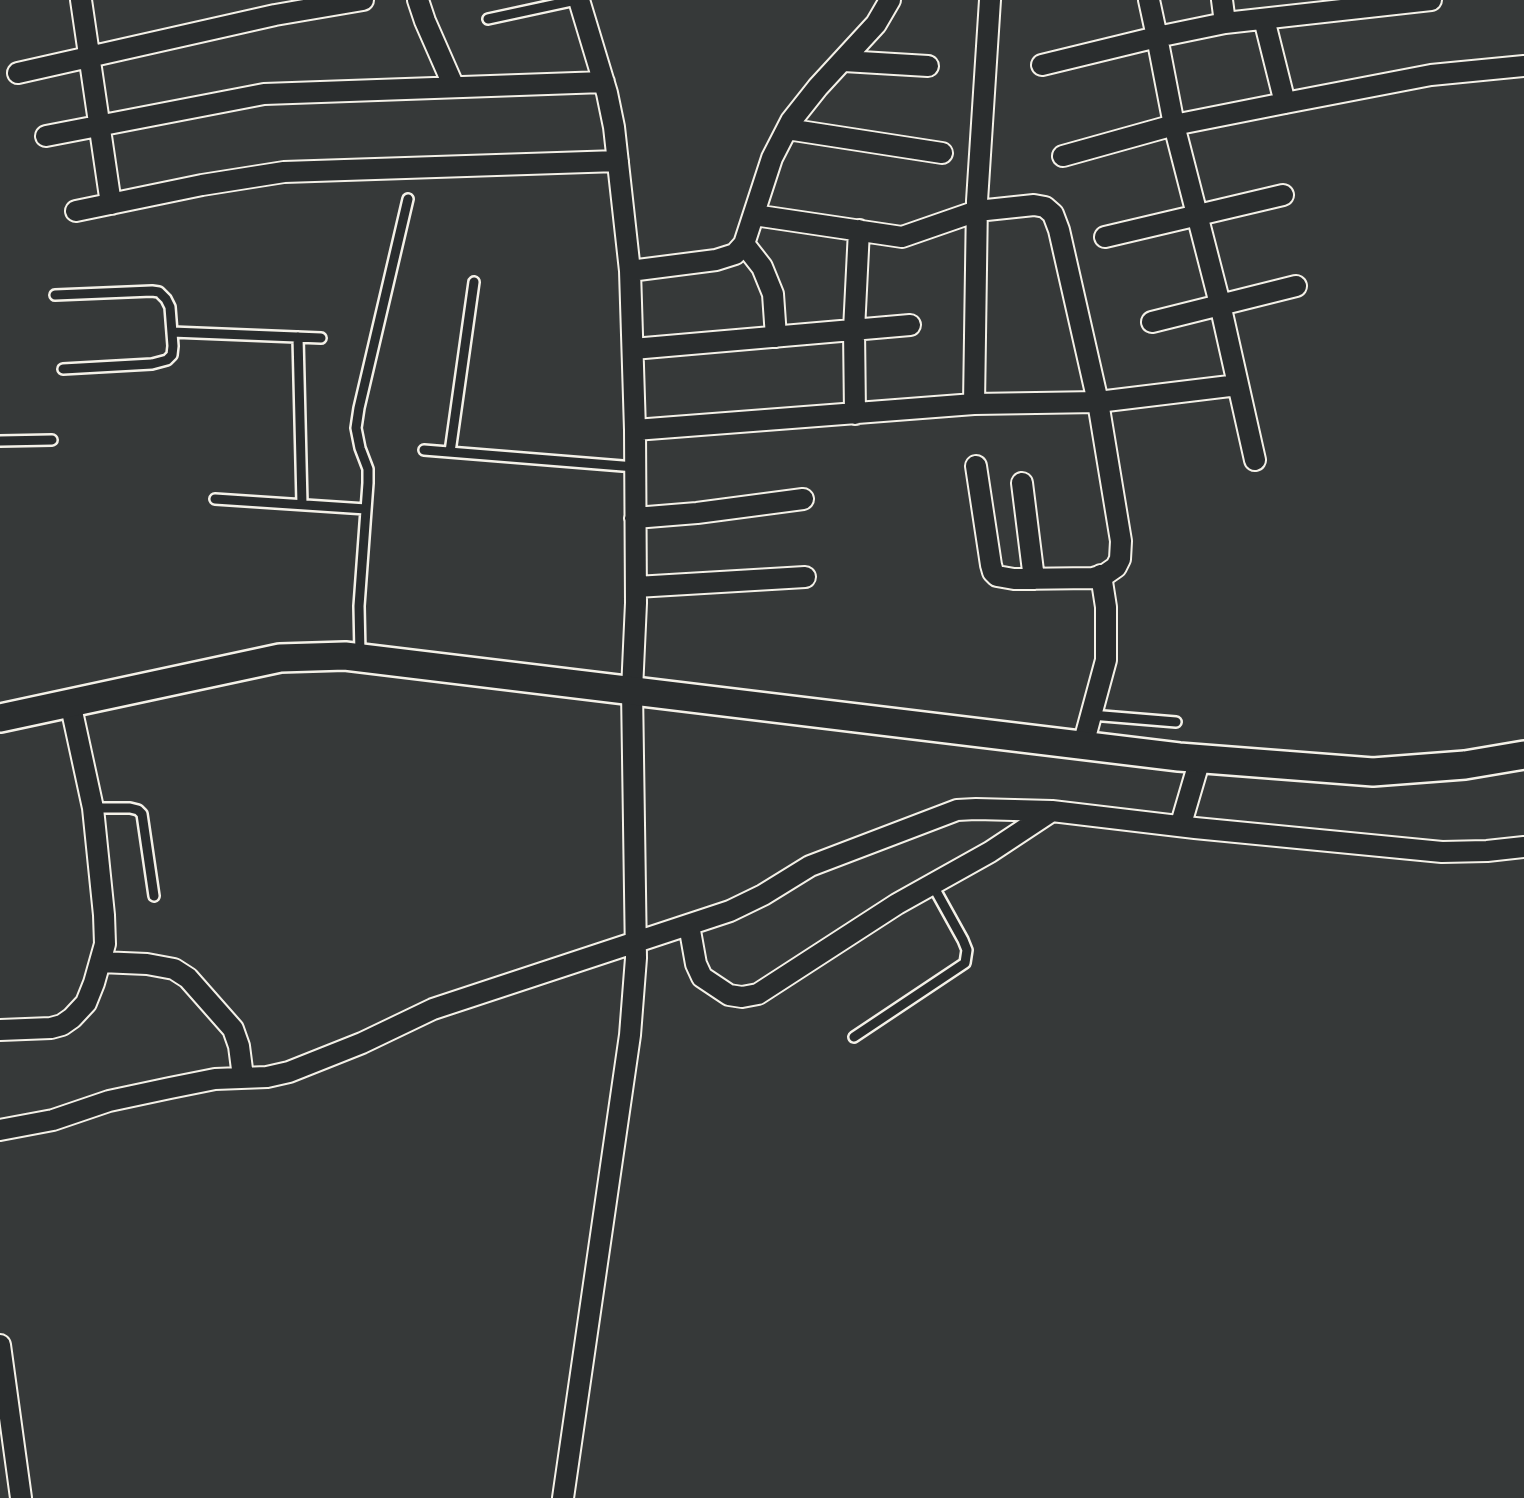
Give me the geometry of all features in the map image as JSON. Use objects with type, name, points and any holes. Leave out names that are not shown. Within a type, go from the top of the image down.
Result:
[{"type":"main road","points":[[0,718],[280,658],[345,656],[1200,759],[1373,772],[1465,765],[1524,755]]},
{"type":"street","points":[[81,0],[111,204]]},
{"type":"street","points":[[18,73],[275,15],[363,0]]},
{"type":"street","points":[[418,0],[454,87]]},
{"type":"street","points":[[563,1498],[630,1035],[636,958],[632,690],[636,587],[635,430],[630,271],[614,127],[604,82],[578,0]]},
{"type":"street","points":[[630,271],[716,260],[735,254],[744,244],[772,158],[791,121],[818,87],[876,24],[890,0]]},
{"type":"street","points":[[974,404],[977,211],[990,0]]},
{"type":"street","points":[[1149,0],[1174,125],[1220,304],[1255,460]]},
{"type":"street","points":[[1222,0],[1225,23]]},
{"type":"street","points":[[1042,65],[1225,23],[1431,0]]},
{"type":"street","points":[[1264,19],[1285,104]]},
{"type":"street","points":[[844,61],[928,66]]},
{"type":"street","points":[[1063,156],[1174,125],[1431,75],[1524,66]]},
{"type":"street","points":[[46,136],[264,94],[604,82]]},
{"type":"street","points":[[787,129],[942,153]]},
{"type":"street","points":[[76,211],[202,185],[284,172],[618,161]]},
{"type":"street","points":[[1105,237],[1284,195]]},
{"type":"street","points":[[754,215],[902,237],[977,211],[1034,205],[1045,207],[1053,214],[1059,230],[1098,402],[1121,541],[1120,559],[1116,567],[1093,578],[1003,578],[993,572],[976,466]]},
{"type":"street","points":[[855,414],[854,330],[859,230]]},
{"type":"street","points":[[744,244],[762,267],[773,294],[776,337]]},
{"type":"street","points":[[1152,322],[1296,286]]},
{"type":"street","points":[[633,349],[910,325]]},
{"type":"street","points":[[635,430],[974,404],[1098,402],[1238,385]]},
{"type":"street","points":[[1022,483],[1034,579]]},
{"type":"street","points":[[635,518],[697,513],[803,499]]},
{"type":"street","points":[[1083,745],[1106,660],[1106,607],[1101,575]]},
{"type":"street","points":[[636,587],[805,577]]},
{"type":"street","points":[[0,1030],[51,1028],[62,1025],[72,1018],[86,1003],[105,944],[93,808],[70,702]]},
{"type":"street","points":[[1183,817],[1200,759]]},
{"type":"street","points":[[0,1130],[53,1120],[109,1101],[170,1088],[215,1079],[267,1077],[289,1072],[362,1043],[432,1009],[730,911],[763,895],[810,866],[957,810],[976,808],[1052,811],[1195,828],[1442,852],[1524,847]]},
{"type":"street","points":[[689,925],[696,964],[702,977],[729,995],[742,997],[758,994],[897,904],[990,852],[1052,811]]},
{"type":"street","points":[[100,962],[147,964],[174,969],[188,978],[233,1029],[239,1046],[243,1077]]},
{"type":"street","points":[[0,1345],[21,1498]]},
{"type":"lane","points":[[488,19],[578,0]]},
{"type":"lane","points":[[360,657],[359,606],[368,469],[356,436],[359,408],[408,199]]},
{"type":"lane","points":[[450,452],[474,282]]},
{"type":"lane","points":[[55,295],[146,290],[159,292],[170,307],[171,355],[167,360],[152,364],[63,369]]},
{"type":"lane","points":[[172,332],[321,338]]},
{"type":"lane","points":[[298,337],[302,504]]},
{"type":"lane","points":[[0,441],[52,440]]},
{"type":"lane","points":[[424,450],[635,467]]},
{"type":"lane","points":[[215,499],[366,509]]},
{"type":"lane","points":[[1091,715],[1176,722]]},
{"type":"lane","points":[[93,808],[130,808],[142,814],[154,896]]},
{"type":"lane","points":[[854,1037],[965,963],[967,950],[963,940],[932,884]]}]
